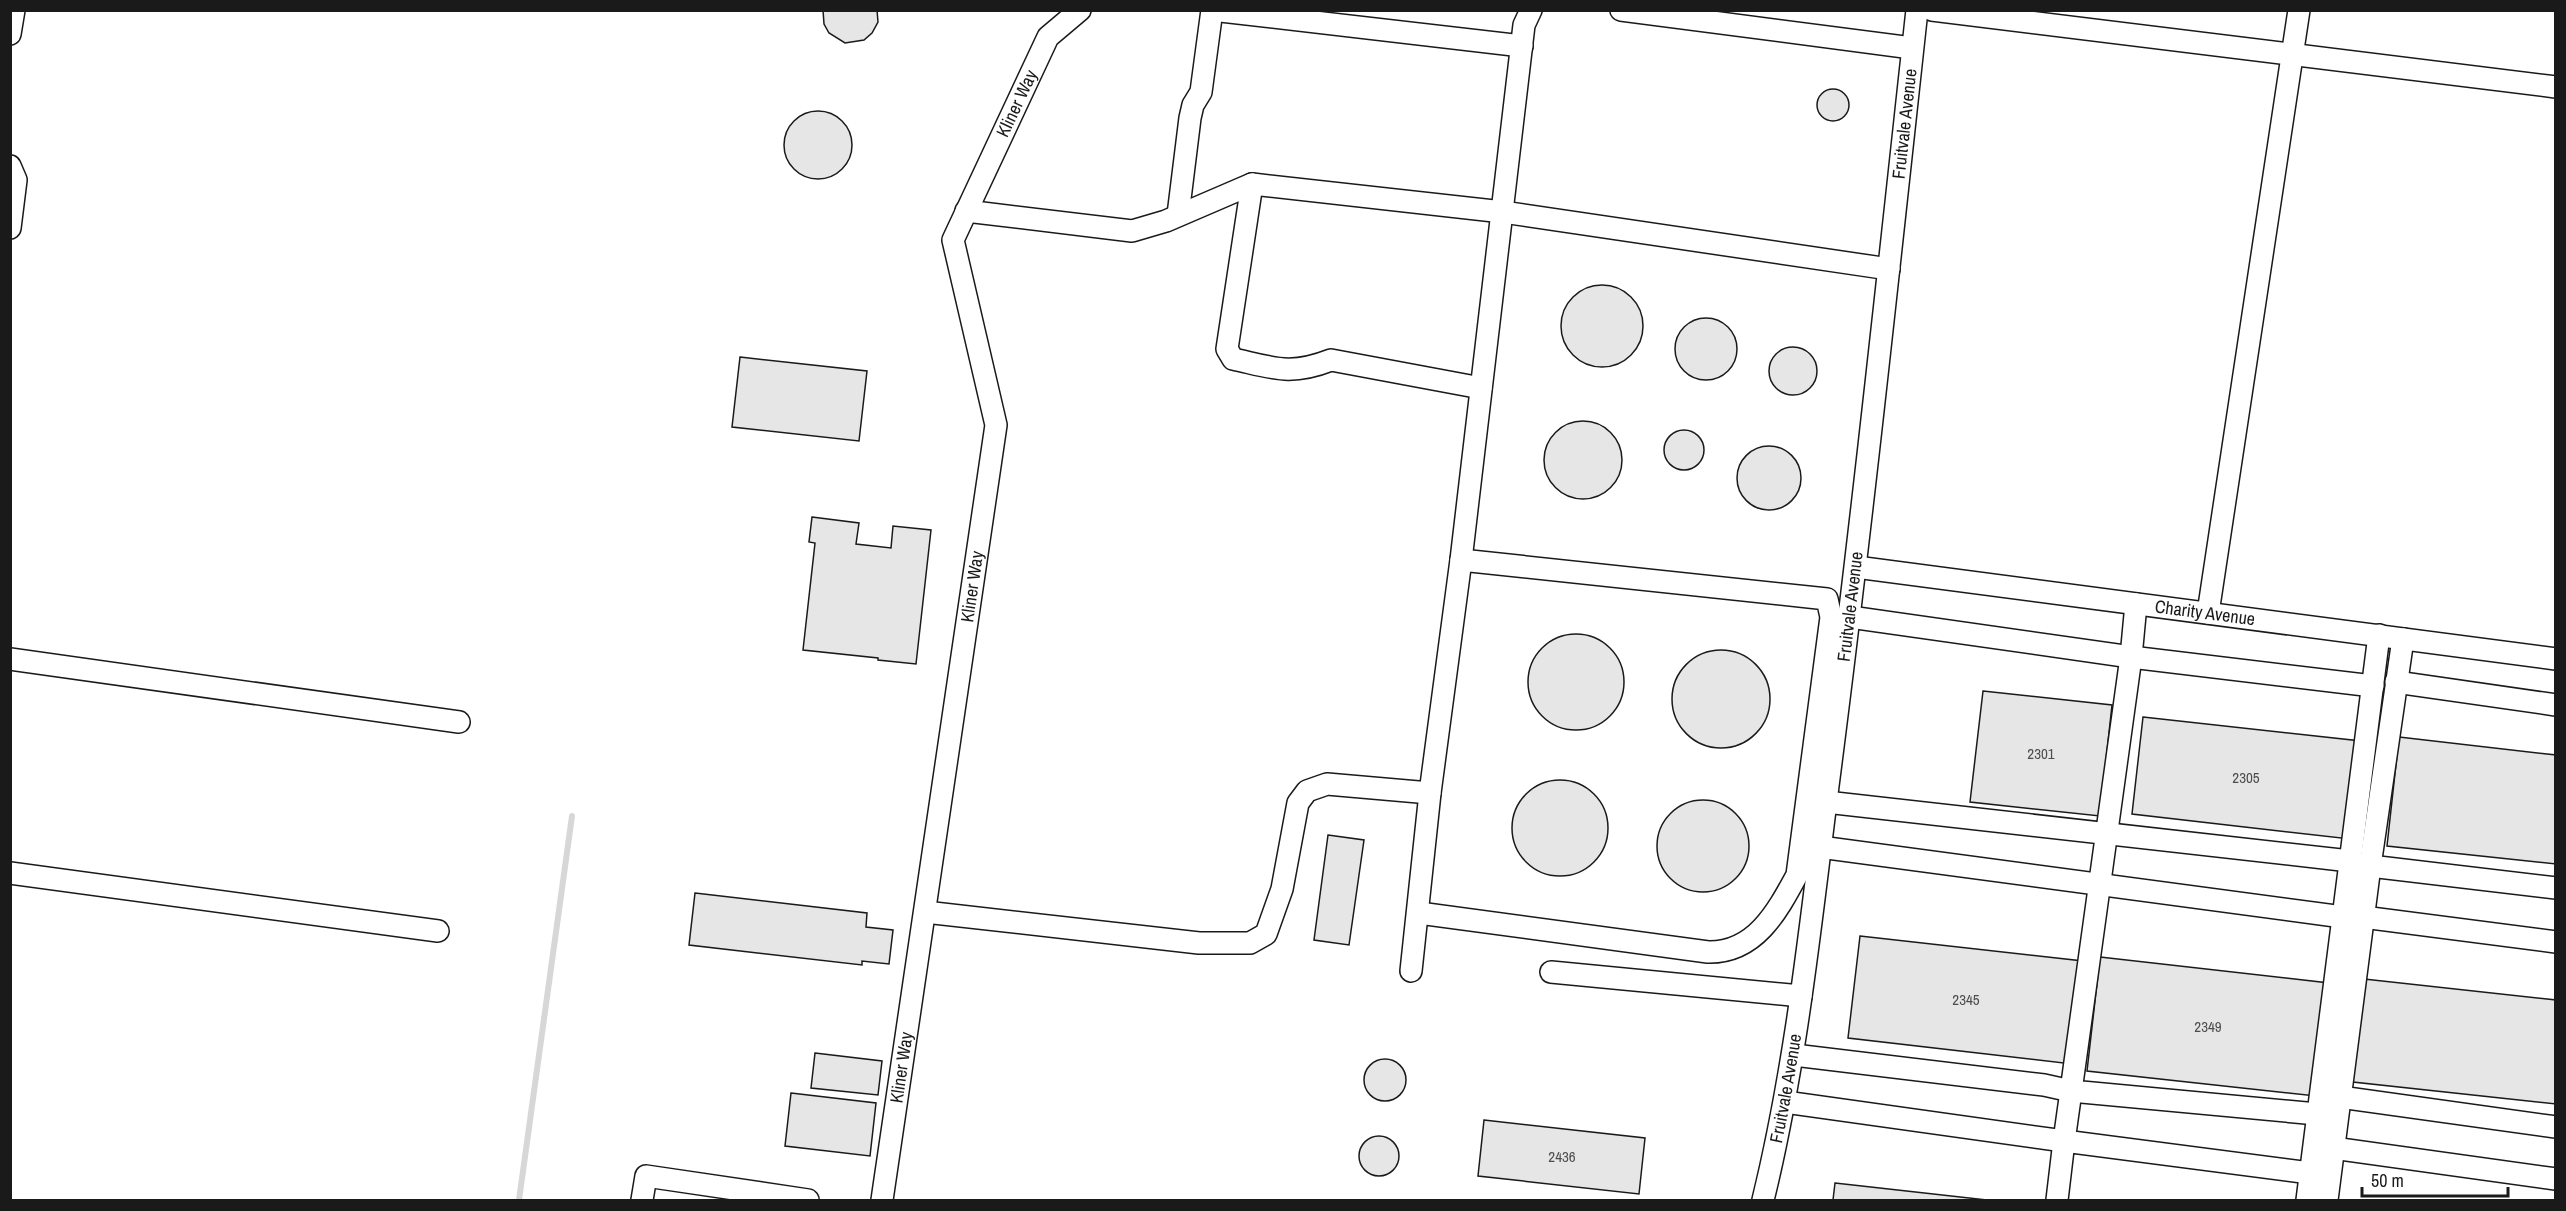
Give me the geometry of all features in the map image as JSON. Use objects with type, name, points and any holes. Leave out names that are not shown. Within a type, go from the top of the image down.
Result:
[{"type":"street","points":[[10,34],[14,10]]},
{"type":"street","name":"Kliner Way","points":[[882,1200],[996,425],[953,240],[1048,37],[1080,10]]},
{"type":"street","points":[[1178,215],[1190,118],[1193,105],[1202,92],[1212,10],[1522,46]]},
{"type":"street","points":[[1411,971],[1430,793],[1461,560],[1524,25],[1531,10]]},
{"type":"street","points":[[1621,10],[1912,48]]},
{"type":"street","name":"Fruitvale Avenue","points":[[1763,1200],[1794,1055],[1856,567],[1917,10]]},
{"type":"street","points":[[1932,10],[2556,87]]},
{"type":"street","points":[[2208,613],[2298,10]]},
{"type":"street","points":[[10,166],[16,180],[10,228]]},
{"type":"street","points":[[966,211],[1132,231],[1178,215],[1252,184],[1503,212],[1888,269]]},
{"type":"street","points":[[1252,184],[1227,349],[1233,359],[1289,371],[1312,367],[1331,360],[1481,388]]},
{"type":"street","points":[[1419,913],[1708,952],[1725,952],[1740,947],[1761,930],[1797,875],[1831,617],[1827,599],[1461,560]]},
{"type":"street","name":"Charity Avenue","points":[[1856,567],[2556,659]]},
{"type":"street","points":[[2057,1200],[2131,657],[2136,603]]},
{"type":"street","points":[[1850,617],[2131,657],[2373,686]]},
{"type":"street","points":[[2307,1200],[2317,1114],[2353,917],[2360,863],[2379,635]]},
{"type":"street","points":[[2360,863],[2403,639]]},
{"type":"street","points":[[10,659],[459,722]]},
{"type":"street","points":[[2396,682],[2556,705]]},
{"type":"street","points":[[925,912],[1199,943],[1250,943],[1266,934],[1282,889],[1298,803],[1307,791],[1327,784],[1430,793]]},
{"type":"street","points":[[1826,802],[2107,832],[2556,888]]},
{"type":"street","points":[[1820,847],[2100,886],[2556,942]]},
{"type":"street","points":[[10,873],[438,931]]},
{"type":"street","points":[[2326,1200],[2340,1097],[2353,917]]},
{"type":"street","points":[[1551,972],[1801,996]]},
{"type":"street","points":[[1794,1055],[2044,1085],[2071,1091],[2317,1114]]},
{"type":"street","points":[[2340,1097],[2556,1126]]},
{"type":"street","points":[[1785,1102],[2310,1173]]},
{"type":"street","points":[[2333,1148],[2556,1179]]},
{"type":"street","points":[[642,1200],[646,1176],[698,1192],[808,1200]]},
{"type":"building","points":[[823,10],[877,10],[878,22],[872,33],[864,40],[845,43],[829,33],[824,24]]},
{"type":"building","points":[[1833,89],[1844,94],[1849,105],[1844,116],[1833,121],[1822,116],[1817,105],[1822,94]]},
{"type":"building","points":[[811,111],[825,111],[837,116],[847,126],[852,145],[847,164],[837,174],[825,179],[811,179],[799,174],[789,164],[784,152],[784,138],[789,126],[799,116]]},
{"type":"building","points":[[1602,285],[1618,288],[1631,297],[1640,310],[1643,326],[1640,342],[1631,355],[1618,364],[1602,367],[1586,364],[1573,355],[1564,342],[1561,326],[1564,310],[1573,297],[1586,288]]},
{"type":"building","points":[[1706,318],[1723,323],[1728,327],[1732,332],[1737,349],[1732,366],[1728,371],[1723,375],[1706,380],[1689,375],[1684,371],[1680,366],[1675,349],[1680,332],[1684,327],[1689,323]]},
{"type":"building","points":[[1788,347],[1798,347],[1810,354],[1817,366],[1817,376],[1810,388],[1798,395],[1788,395],[1773,384],[1769,376],[1769,366],[1780,351]]},
{"type":"building","points":[[740,357],[867,371],[859,441],[732,427]]},
{"type":"building","points":[[1575,421],[1591,421],[1605,427],[1616,438],[1622,452],[1622,468],[1616,482],[1605,493],[1591,499],[1575,499],[1561,493],[1550,482],[1544,468],[1544,452],[1550,438],[1561,427]]},
{"type":"building","points":[[1684,430],[1698,436],[1704,450],[1698,464],[1684,470],[1670,464],[1664,450],[1670,436]]},
{"type":"building","points":[[1769,446],[1781,448],[1792,455],[1799,466],[1801,478],[1799,490],[1792,501],[1781,508],[1769,510],[1757,508],[1746,501],[1739,490],[1737,478],[1739,466],[1746,455],[1757,448]]},
{"type":"building","points":[[812,517],[859,523],[856,544],[891,548],[893,526],[931,530],[916,664],[803,650],[815,543],[809,542]]},
{"type":"building","points":[[1567,634],[1585,634],[1603,642],[1616,655],[1624,673],[1621,701],[1603,722],[1585,730],[1567,730],[1549,722],[1536,709],[1528,691],[1528,673],[1536,655],[1549,642]]},
{"type":"building","points":[[1721,650],[1740,654],[1755,665],[1766,680],[1770,699],[1766,718],[1755,733],[1740,744],[1721,748],[1702,744],[1687,733],[1676,718],[1672,699],[1676,680],[1687,665],[1702,654]]},
{"type":"building","points":[[1983,691],[2112,705],[2100,816],[1970,802]]},
{"type":"building","points":[[2143,717],[2361,741],[2350,839],[2132,814]]},
{"type":"building","points":[[2399,737],[2556,755],[2556,864],[2387,846]]},
{"type":"building","points":[[1560,780],[1578,784],[1594,794],[1604,810],[1608,828],[1604,846],[1594,862],[1578,872],[1560,876],[1542,872],[1526,862],[1516,846],[1512,828],[1516,810],[1526,794],[1542,784]]},
{"type":"building","points":[[1703,800],[1721,803],[1736,813],[1746,828],[1749,846],[1746,864],[1736,879],[1721,889],[1703,892],[1685,889],[1670,879],[1660,864],[1657,846],[1660,828],[1670,813],[1685,803]]},
{"type":"building","points":[[1328,835],[1364,840],[1349,945],[1314,940]]},
{"type":"building","points":[[695,893],[867,913],[866,927],[893,930],[889,964],[862,961],[862,965],[689,945]]},
{"type":"building","points":[[1860,936],[2083,961],[2072,1064],[1848,1038]]},
{"type":"building","points":[[2100,957],[2329,983],[2316,1096],[2087,1071]]},
{"type":"building","points":[[2364,979],[2556,1000],[2556,1104],[2353,1082]]},
{"type":"building","points":[[815,1053],[882,1061],[878,1095],[811,1088]]},
{"type":"building","points":[[1385,1059],[1400,1065],[1406,1080],[1400,1095],[1385,1101],[1370,1095],[1364,1080],[1370,1065]]},
{"type":"building","points":[[791,1093],[876,1103],[870,1156],[785,1146]]},
{"type":"building","points":[[1484,1120],[1645,1138],[1639,1194],[1478,1176]]},
{"type":"building","points":[[1379,1136],[1387,1137],[1393,1142],[1398,1148],[1398,1164],[1393,1170],[1387,1175],[1379,1176],[1371,1175],[1365,1170],[1360,1164],[1359,1156],[1360,1148],[1365,1142],[1371,1137]]},
{"type":"building","points":[[1835,1183],[1987,1200],[1833,1200]]},
{"type":"waterway","points":[[519,1200],[572,816]]}]
